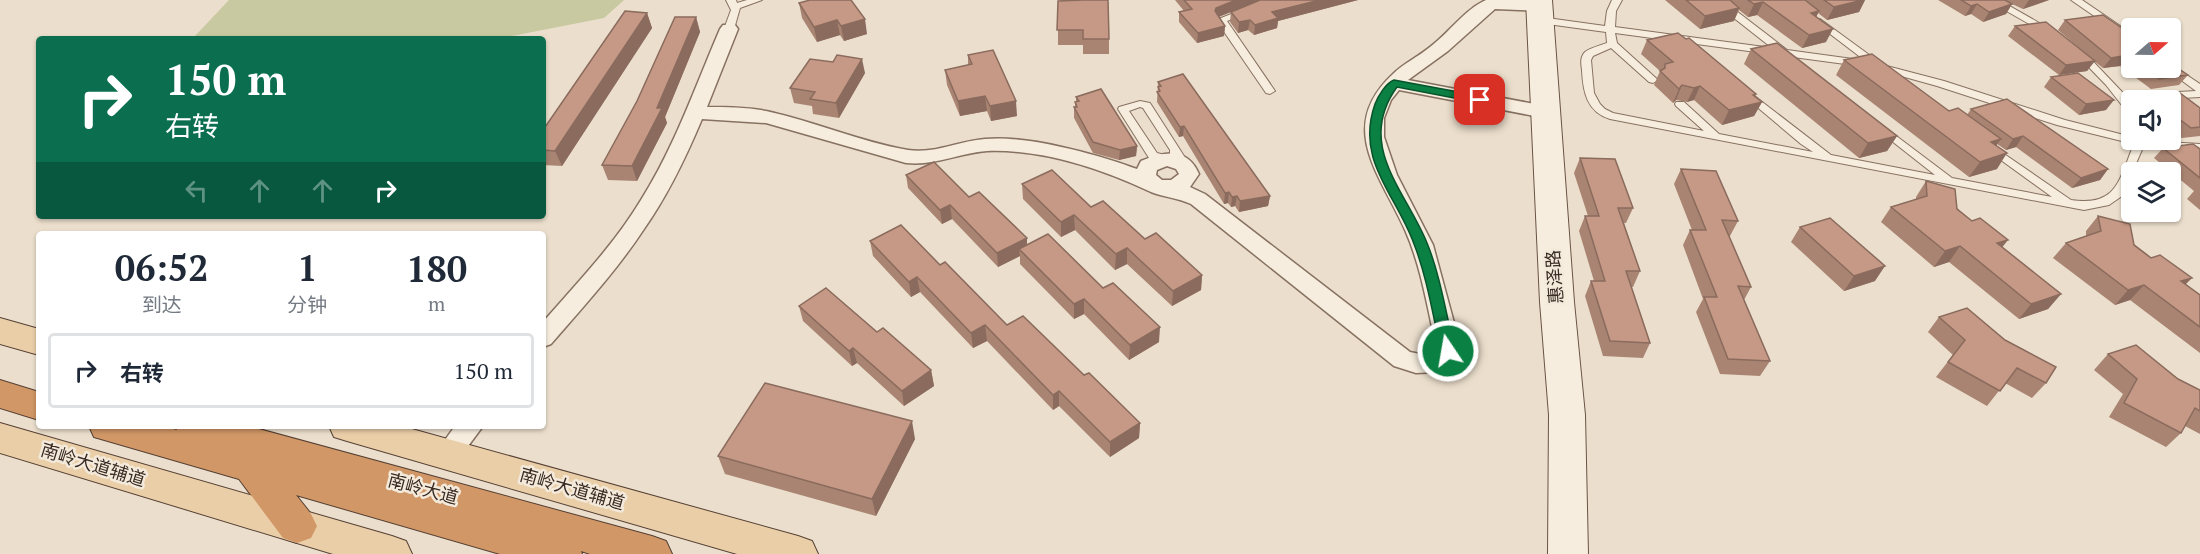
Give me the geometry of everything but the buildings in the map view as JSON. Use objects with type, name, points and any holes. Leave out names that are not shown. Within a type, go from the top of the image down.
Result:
[{"type":"highway","points":[[0,371],[36,381]]},
{"type":"highway","points":[[0,394],[36,405]]},
{"type":"highway","name":"南岭大道","points":[[118,429],[562,554]]},
{"type":"highway","name":"南岭大道","points":[[204,429],[652,554]]},
{"type":"highway","points":[[251,466],[297,526]]},
{"type":"main road","points":[[0,331],[36,341]]},
{"type":"main road","name":"南岭大道辅道","points":[[371,429],[459,440],[798,554]]},
{"type":"main road","name":"南岭大道辅道","points":[[0,438],[392,554]]},
{"type":"street","points":[[1166,168],[1180,191],[1198,199],[1402,359],[1425,366],[1438,363],[1446,356],[1448,345],[1426,259],[1415,230],[1385,176],[1375,147],[1374,134],[1378,109],[1394,83],[1454,38],[1485,6],[1499,3],[1539,9]]},
{"type":"street","name":"惠泽路","points":[[1539,9],[1557,302],[1567,415],[1568,554]]},
{"type":"street","points":[[546,334],[648,207],[672,163],[729,29]]},
{"type":"street","points":[[1394,83],[1545,112]]},
{"type":"street","points":[[693,113],[727,113],[766,117],[915,157],[944,155],[985,146],[1010,145],[1123,170],[1166,168],[1191,186],[1198,199]]},
{"type":"lane","points":[[729,29],[735,16],[733,4],[757,0]]},
{"type":"lane","points":[[1270,91],[1221,20],[1276,0]]},
{"type":"lane","points":[[1617,0],[1609,18],[1612,44],[1653,80]]},
{"type":"lane","points":[[1716,0],[1803,67]]},
{"type":"lane","points":[[1992,0],[2023,15],[2062,40]]},
{"type":"lane","points":[[2076,0],[2121,31]]},
{"type":"lane","points":[[1539,9],[1611,29],[1881,67],[2083,128],[2121,137]]},
{"type":"lane","points":[[1808,14],[1910,88]]},
{"type":"lane","points":[[1681,39],[1699,54]]},
{"type":"lane","points":[[1612,44],[1592,53],[1587,58],[1590,98],[1594,106],[1610,116],[2069,204],[2096,205],[2113,198],[2118,193],[2137,150]]},
{"type":"lane","points":[[2072,47],[2096,68],[2121,97]]},
{"type":"lane","points":[[2181,75],[2200,89]]},
{"type":"lane","points":[[1743,90],[1805,142],[1824,154],[1847,162]]},
{"type":"lane","points":[[2181,95],[2200,94]]},
{"type":"lane","points":[[1680,104],[1717,137]]},
{"type":"lane","points":[[1877,124],[1951,182]]},
{"type":"lane","points":[[1797,152],[1807,149],[1805,142]]},
{"type":"lane","points":[[1984,143],[2069,204]]},
{"type":"lane","points":[[2181,145],[2200,147]]},
{"type":"green space","points":[[229,0],[624,0],[604,18],[512,36],[195,36]]},
{"type":"route","points":[[1448,351],[1421,244],[1379,161],[1375,147],[1375,120],[1383,99],[1394,83],[1480,100]]}]
